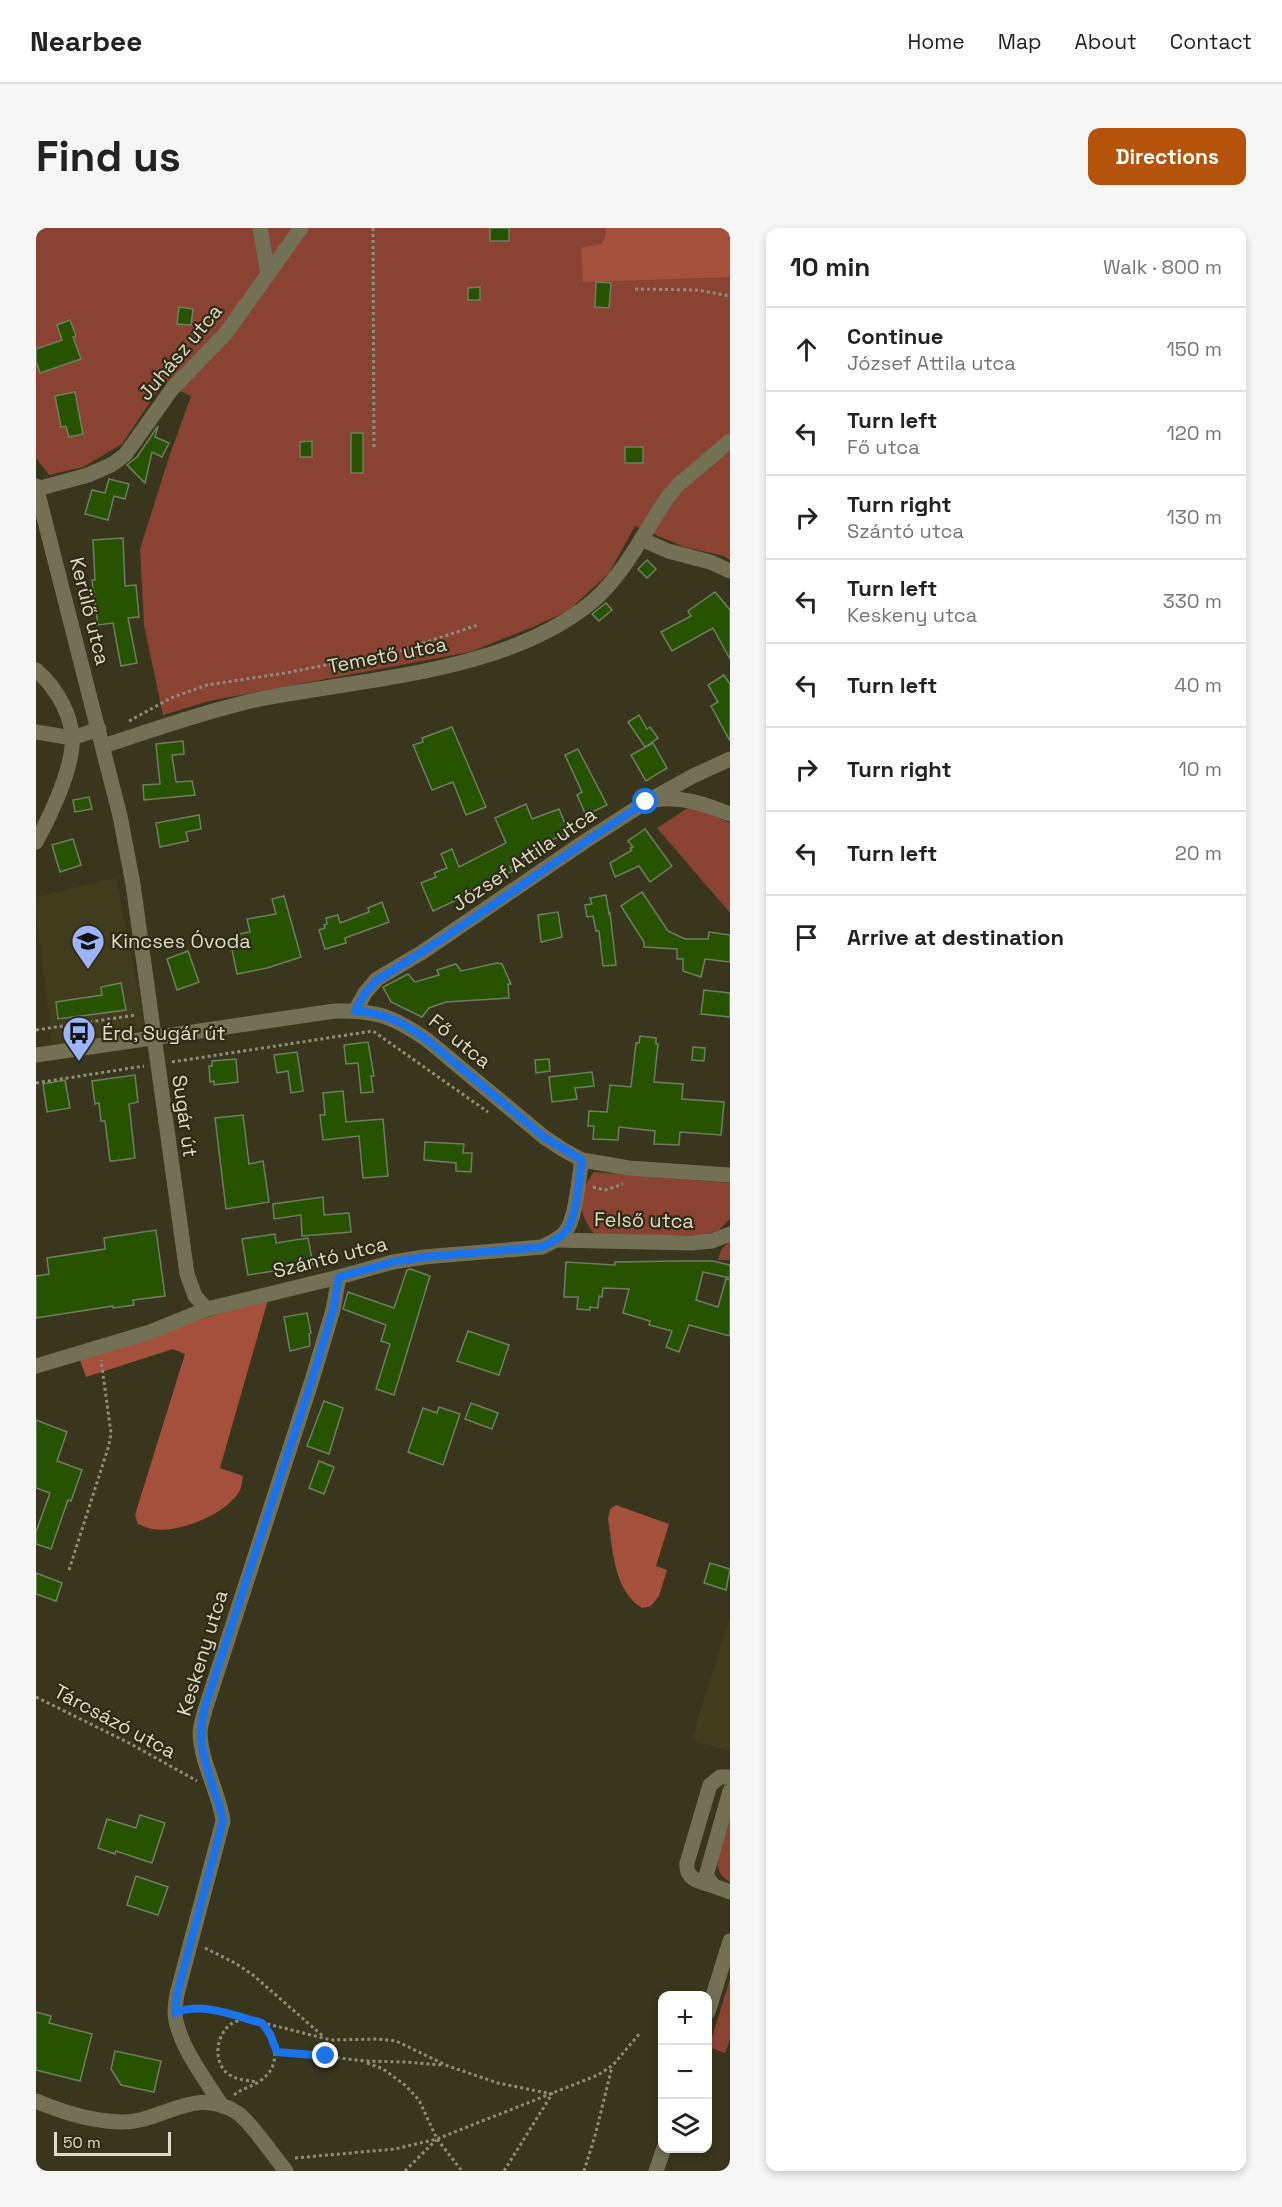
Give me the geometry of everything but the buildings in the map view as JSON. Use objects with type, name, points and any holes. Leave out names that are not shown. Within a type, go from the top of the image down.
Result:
[{"type":"street","points":[[260,228],[268,274]]},
{"type":"street","name":"Juhász utca","points":[[37,488],[88,475],[111,465],[125,455],[172,389],[226,333],[301,228]]},
{"type":"street","name":"Temető utca","points":[[72,738],[101,737],[215,710],[448,666],[496,652],[537,636],[568,619],[607,588],[666,498],[678,484],[730,441]]},
{"type":"street","name":"Kerülő utca","points":[[37,488],[101,737]]},
{"type":"street","points":[[641,539],[668,551],[710,562],[730,571]]},
{"type":"street","points":[[36,670],[52,686],[60,699],[72,738],[72,748],[58,796],[36,842]]},
{"type":"street","points":[[36,732],[72,738]]},
{"type":"street","name":"Sugár út","points":[[101,737],[133,884],[186,1274],[195,1296],[207,1309]]},
{"type":"street","name":"József Attila utca","points":[[355,1011],[365,993],[377,980],[455,931],[646,802],[730,759]]},
{"type":"street","points":[[646,802],[675,799],[707,805],[730,814]]},
{"type":"street","name":"Fő utca","points":[[36,1055],[334,1011],[384,1015],[426,1039],[544,1137],[582,1160],[629,1168],[730,1175]]},
{"type":"street","points":[[557,1240],[572,1219],[582,1160]]},
{"type":"street","name":"Felső utca","points":[[557,1240],[691,1243],[712,1241],[730,1234]]},
{"type":"street","name":"Szántó utca","points":[[36,1366],[150,1332],[207,1309],[393,1262],[424,1257],[542,1247],[557,1240]]},
{"type":"street","name":"Keskeny utca","points":[[222,2106],[186,2048],[178,2030],[175,2013],[177,1994],[223,1821],[220,1804],[212,1787],[201,1746],[200,1730],[204,1710],[312,1380],[333,1310],[339,1277]]},
{"type":"street","points":[[730,1777],[720,1777],[710,1785],[686,1870],[694,1880],[730,1892]]},
{"type":"street","points":[[714,1887],[706,1876],[706,1870],[730,1791]]},
{"type":"street","points":[[712,1999],[730,1941]]},
{"type":"street","points":[[36,2101],[77,2115],[122,2122],[142,2120],[182,2104],[205,2103],[222,2106],[239,2115],[286,2171]]},
{"type":"street","points":[[656,2171],[661,2153]]},
{"type":"path","points":[[373,228],[374,448]]},
{"type":"path","points":[[635,289],[698,290],[730,296]]},
{"type":"path","points":[[101,737],[171,698],[207,685],[399,651],[478,625]]},
{"type":"path","points":[[36,1030],[150,1013]]},
{"type":"path","points":[[36,1083],[373,1031],[494,1117]]},
{"type":"path","points":[[578,1180],[604,1190],[622,1184],[633,1184]]},
{"type":"path","points":[[69,1570],[111,1433],[98,1347]]},
{"type":"path","name":"Tárcsázó utca","points":[[36,1697],[131,1744],[192,1779],[212,1787]]},
{"type":"path","points":[[191,1943],[220,1955],[254,1975],[320,2036],[331,2040]]},
{"type":"path","points":[[175,2013],[186,2008],[198,2008],[331,2040],[396,2041],[448,2066],[498,2083],[552,2094]]},
{"type":"path","points":[[244,2018],[230,2025],[219,2038],[219,2059],[225,2071],[238,2079],[258,2082]]},
{"type":"path","points":[[222,2106],[239,2091],[266,2076],[274,2064],[277,2052],[270,2034],[262,2023]]},
{"type":"path","points":[[274,2157],[291,2159],[395,2149],[437,2139],[598,2075],[613,2065],[640,2033]]},
{"type":"path","points":[[277,2052],[448,2066]]},
{"type":"path","points":[[365,2061],[383,2069],[405,2085],[419,2100],[437,2139],[462,2171]]},
{"type":"path","points":[[584,2171],[613,2065]]},
{"type":"path","points":[[504,2171],[552,2094]]},
{"type":"path","points":[[405,2171],[437,2139]]},
{"type":"shaded area","points":[[36,228],[730,228],[730,560],[724,556],[684,547],[635,526],[609,573],[568,611],[535,626],[470,652],[209,701],[163,715],[144,625],[140,549],[191,396],[163,383],[122,444],[83,467],[49,475],[36,458]]},
{"type":"shaded area","points":[[606,228],[730,228],[730,277],[583,282],[581,248],[601,244]]},
{"type":"shaded area","points":[[691,806],[730,823],[730,913],[657,828]]},
{"type":"shaded area","name":"Kincses Óvoda","points":[[116,878],[145,1028],[53,1048],[36,897]]},
{"type":"shaded area","points":[[594,1172],[730,1183],[730,1219],[719,1230],[705,1235],[598,1235],[588,1225],[582,1211],[583,1191]]},
{"type":"shaded area","points":[[730,1240],[730,1260],[718,1260],[721,1250]]},
{"type":"shaded area","points":[[268,1300],[220,1468],[243,1476],[240,1490],[225,1507],[188,1525],[162,1530],[150,1529],[138,1524],[135,1515],[185,1354],[173,1349],[86,1377],[80,1360],[211,1316]]},
{"type":"shaded area","points":[[616,1505],[669,1524],[656,1566],[667,1570],[659,1596],[651,1606],[642,1608],[632,1600],[620,1580],[613,1555],[608,1518],[610,1509]]},
{"type":"shaded area","points":[[730,1617],[730,1751],[691,1740]]},
{"type":"shaded area","points":[[730,1817],[730,1882],[723,1876],[717,1861]]},
{"type":"shaded area","points":[[730,1979],[730,2039],[725,2053],[712,2048],[712,2037]]},
{"type":"place","name":"Kincses Óvoda","points":[[88,970]]},
{"type":"place","name":"Érd, Sugár út","points":[[79,1062]]},
{"type":"route","points":[[326,2056],[277,2052],[270,2034],[262,2023],[198,2008],[186,2008],[175,2013],[177,1994],[223,1821],[220,1804],[212,1787],[201,1746],[200,1730],[204,1710],[312,1380],[333,1310],[339,1277],[393,1262],[424,1257],[542,1247],[557,1240],[572,1219],[582,1160],[544,1137],[426,1039],[384,1015],[355,1011],[365,993],[377,980],[472,920],[646,802]]}]
